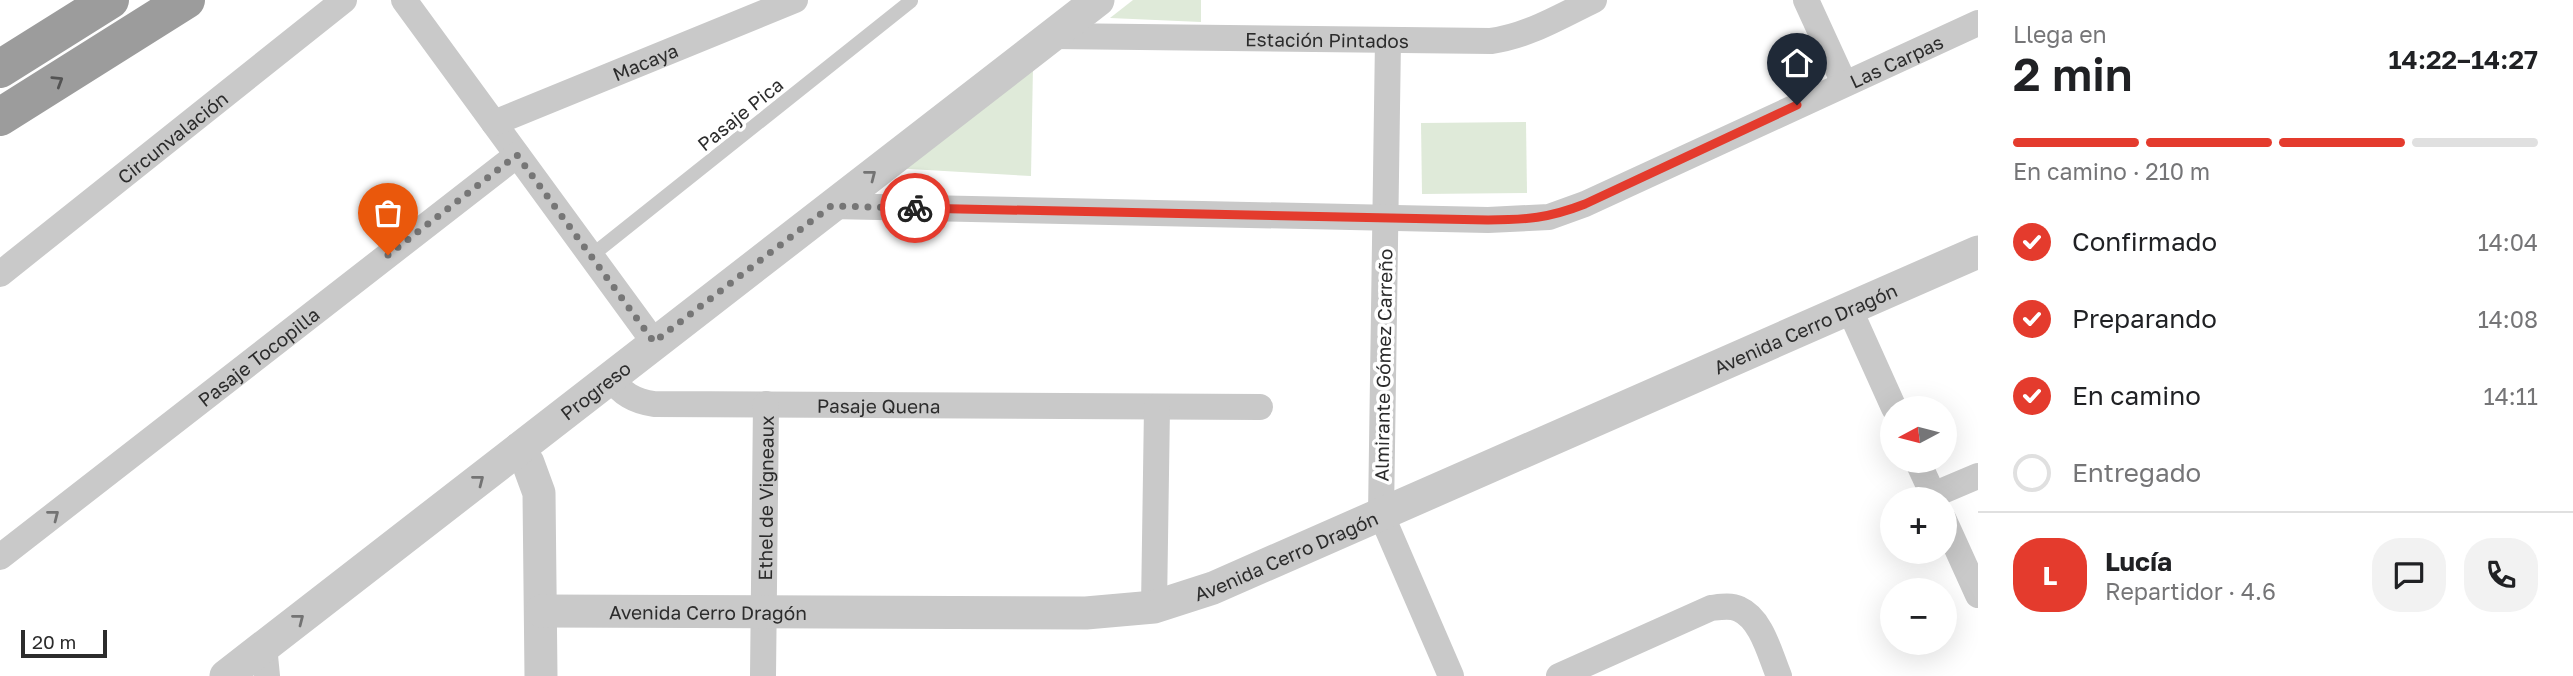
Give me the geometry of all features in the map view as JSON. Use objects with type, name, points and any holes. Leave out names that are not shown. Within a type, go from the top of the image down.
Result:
[{"type":"highway","points":[[0,69],[110,0]]},
{"type":"highway","points":[[0,117],[186,0]]},
{"type":"street","name":"Circunvalación","points":[[0,274],[344,0]]},
{"type":"street","name":"Macaya","points":[[494,123],[795,0]]},
{"type":"street","name":"Progreso","points":[[226,676],[266,661],[519,449],[1098,0]]},
{"type":"street","name":"Estación Pintados","points":[[1052,36],[1492,41],[1510,38],[1594,0]]},
{"type":"street","points":[[1806,0],[1844,83]]},
{"type":"street","points":[[412,2],[494,123],[654,342]]},
{"type":"street","name":"Las Carpas","points":[[831,206],[1500,220],[1549,217],[1585,204],[1978,23]]},
{"type":"street","name":"Almirante Gómez Carreño","points":[[1388,40],[1381,514],[1451,676]]},
{"type":"street","name":"Pasaje Tocopilla","points":[[0,557],[517,155]]},
{"type":"street","name":"Avenida Cerro Dragón","points":[[542,611],[1086,613],[1154,607],[1213,588],[1978,252]]},
{"type":"street","points":[[1849,308],[1889,396]]},
{"type":"street","name":"Pasaje Quena","points":[[610,377],[618,388],[640,402],[1260,407]]},
{"type":"street","name":"Ethel de Vigneaux","points":[[763,676],[766,404]]},
{"type":"street","points":[[1154,607],[1157,407]]},
{"type":"street","points":[[519,449],[528,463],[539,493],[541,676]]},
{"type":"street","points":[[1955,487],[1978,476]]},
{"type":"street","points":[[1957,549],[1978,595]]},
{"type":"street","points":[[1559,676],[1711,608],[1738,608],[1749,616],[1758,627],[1779,676]]},
{"type":"lane","name":"Pasaje Pica","points":[[592,256],[911,1]]},
{"type":"green space","points":[[1133,0],[1201,0],[1201,22],[1110,18]]},
{"type":"green space","points":[[1033,66],[1031,176],[892,168]]},
{"type":"green space","points":[[1526,122],[1527,193],[1422,194],[1421,123]]},
{"type":"way so far","points":[[388,255],[517,155],[654,342],[831,206],[915,208]]},
{"type":"route","points":[[915,208],[1533,219],[1549,217],[1585,204],[1797,105]]}]
